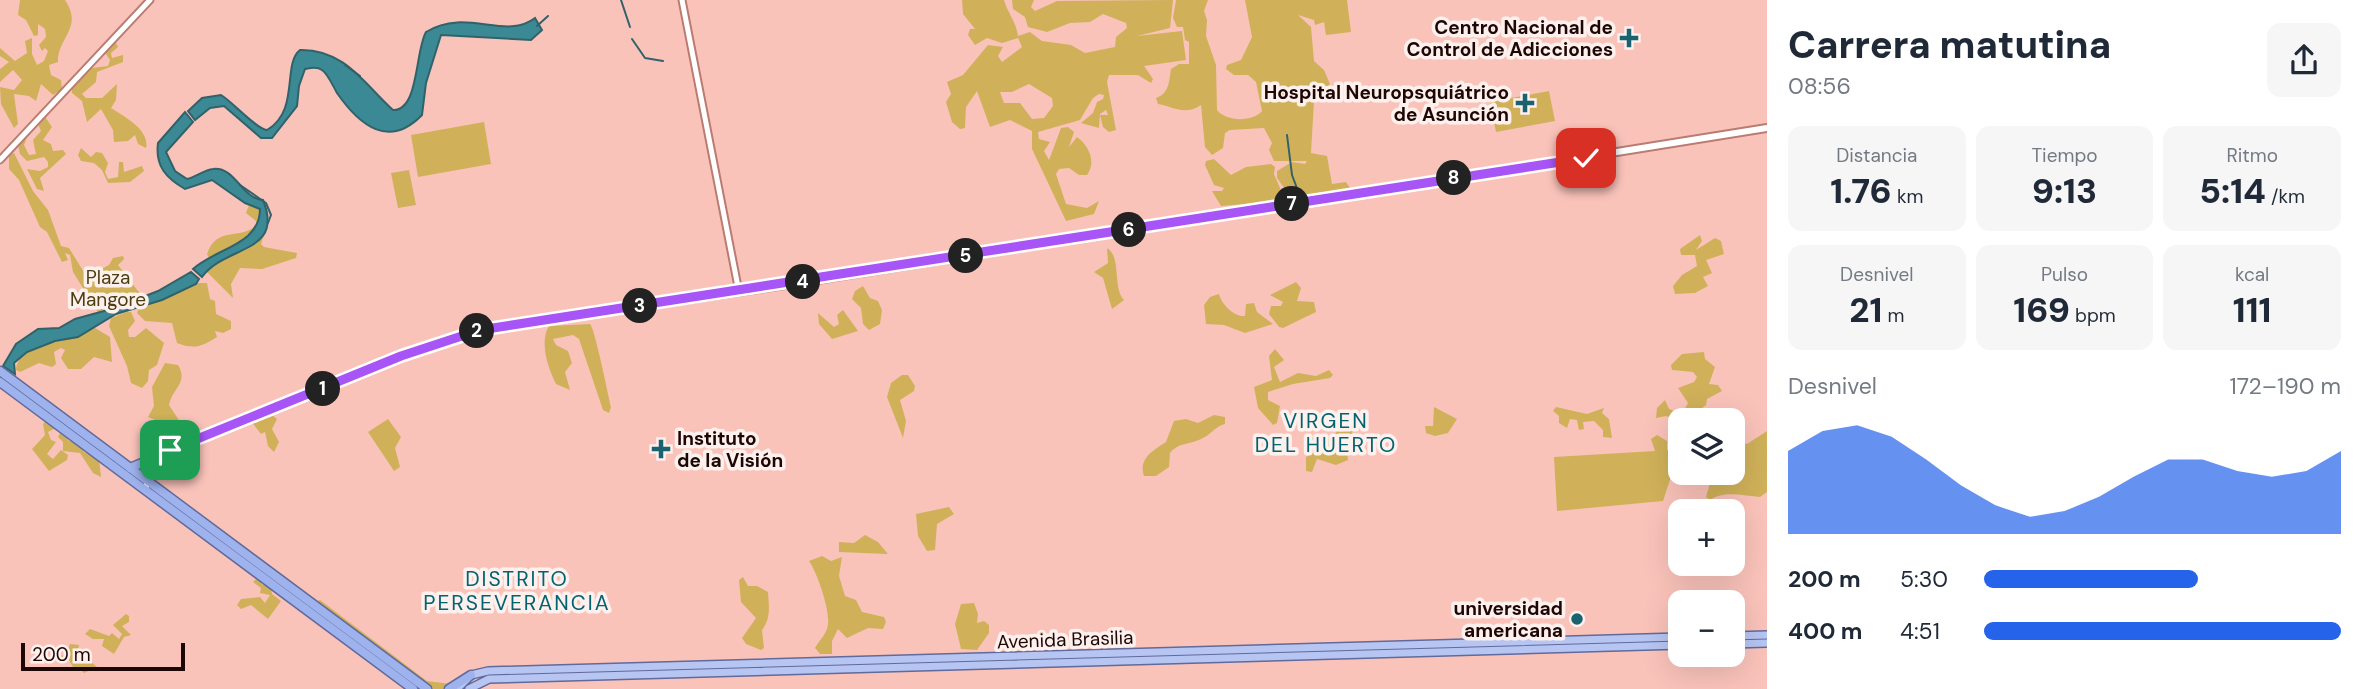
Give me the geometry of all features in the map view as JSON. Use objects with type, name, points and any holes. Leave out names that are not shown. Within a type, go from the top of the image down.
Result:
[{"type":"highway","points":[[0,371],[19,391],[145,490],[413,689]]},
{"type":"highway","points":[[0,382],[19,391]]},
{"type":"highway","points":[[54,417],[130,467],[427,689]]},
{"type":"highway","points":[[130,467],[163,454]]},
{"type":"highway","points":[[449,689],[471,675]]},
{"type":"main road","points":[[145,490],[152,467],[163,454],[198,437],[480,330],[739,292],[1767,128]]},
{"type":"main road","points":[[1745,636],[1767,635]]},
{"type":"main road","name":"Avenida Brasilia","points":[[474,687],[1082,658],[1668,637]]},
{"type":"main road","points":[[1745,644],[1767,643]]},
{"type":"main road","name":"Avenida Brasilia","points":[[471,675],[488,671],[1668,645]]},
{"type":"main road","points":[[474,687],[477,675],[488,671]]},
{"type":"main road","points":[[457,689],[471,675]]},
{"type":"street","points":[[0,160],[150,0]]},
{"type":"street","points":[[682,0],[739,292]]},
{"type":"green space","points":[[20,0],[65,0],[72,18],[58,62],[49,65],[51,75],[61,80],[62,89],[53,95],[41,84],[36,101],[29,96],[14,94],[18,124],[14,128],[1,104],[0,87],[14,90],[22,80],[13,70],[0,82],[0,69],[9,62],[0,56],[0,48],[15,61],[27,53],[25,41],[32,38],[32,54],[37,65],[44,61],[48,51],[45,48],[42,51],[39,45],[46,37],[45,29],[38,24],[38,35],[34,36],[26,20],[18,15]]},
{"type":"green space","points":[[962,0],[1004,0],[1018,36],[1030,32],[1042,41],[1071,45],[1085,53],[1115,47],[1116,37],[1127,28],[1126,23],[1103,14],[1090,22],[1070,23],[1047,32],[1028,27],[1025,17],[1013,9],[1012,0],[1034,0],[1031,7],[1035,11],[1057,1],[1173,0],[1170,28],[1137,36],[1182,31],[1186,60],[1144,66],[1153,79],[1151,83],[1138,75],[1109,75],[1107,82],[1116,130],[1109,132],[1103,127],[1100,115],[1108,115],[1106,110],[1100,114],[1099,128],[1081,123],[1093,113],[1097,102],[1103,99],[1104,95],[1099,94],[1093,98],[1080,120],[1038,132],[1039,139],[1050,142],[1044,151],[1049,160],[1061,128],[1068,127],[1074,132],[1069,147],[1077,137],[1085,144],[1091,159],[1087,175],[1079,175],[1069,168],[1059,169],[1056,174],[1066,204],[1087,208],[1099,201],[1094,214],[1066,221],[1032,149],[1032,131],[1010,120],[990,127],[977,91],[966,107],[965,128],[960,129],[952,122],[946,102],[951,94],[947,82],[963,75],[988,45],[1003,47],[998,56],[1002,62],[1022,47],[1018,38],[1002,43],[987,38],[975,45],[968,35],[970,29],[975,29],[963,14]],"holes":[[[1029,84],[1052,98],[1053,106],[1044,118],[1032,119],[1020,103],[1004,103],[1000,92],[1012,92]]]},
{"type":"green space","points":[[1176,0],[1208,0],[1204,11],[1207,20],[1206,36],[1216,65],[1217,110],[1227,117],[1246,119],[1262,111],[1256,82],[1248,75],[1234,75],[1226,69],[1227,65],[1241,60],[1252,37],[1245,0],[1347,0],[1351,32],[1326,35],[1324,22],[1315,25],[1314,20],[1298,15],[1311,27],[1314,61],[1324,70],[1330,84],[1314,101],[1311,153],[1327,156],[1332,184],[1346,182],[1350,188],[1311,196],[1287,192],[1277,178],[1277,171],[1292,162],[1305,164],[1307,161],[1274,161],[1269,150],[1272,143],[1264,128],[1230,130],[1225,133],[1223,148],[1212,155],[1205,147],[1201,105],[1190,110],[1180,110],[1158,104],[1156,98],[1166,90],[1171,69],[1179,64],[1189,64],[1189,42],[1185,40],[1183,27],[1177,27],[1173,18]]},
{"type":"green space","points":[[116,43],[118,47],[111,53],[112,58],[123,55],[123,62],[97,72],[96,82],[82,94],[86,98],[102,98],[117,84],[116,100],[111,108],[140,130],[146,141],[146,148],[138,144],[135,135],[128,141],[114,142],[113,130],[101,109],[87,122],[82,101],[72,93],[72,86],[92,68],[108,66],[110,60],[102,48],[105,44]]},
{"type":"green space","points":[[1549,91],[1555,121],[1496,132],[1490,102]]},
{"type":"green space","points":[[44,115],[52,127],[43,140],[51,144],[53,151],[63,150],[66,154],[40,178],[44,191],[37,189],[27,169],[40,171],[48,167],[48,162],[44,157],[27,161],[20,154],[17,140],[24,130],[30,129],[24,145],[29,155],[36,154],[33,140],[41,131],[37,122]]},
{"type":"green space","points":[[484,122],[491,164],[418,177],[411,135]]},
{"type":"green space","points":[[81,148],[91,157],[96,152],[102,153],[108,163],[105,172],[108,179],[118,177],[119,162],[123,162],[124,172],[142,166],[144,171],[130,182],[108,183],[102,170],[94,163],[81,161],[78,155]]},
{"type":"green space","name":"Plaza Mangore","points":[[14,153],[33,191],[48,210],[61,246],[69,248],[87,277],[109,265],[113,258],[123,256],[124,259],[118,265],[141,295],[98,312],[73,272],[70,255],[65,253],[68,260],[62,262],[47,232],[40,227],[19,180],[9,169],[9,154]]},
{"type":"green space","points":[[1214,159],[1231,175],[1246,167],[1271,164],[1275,167],[1274,174],[1283,195],[1270,202],[1221,206],[1212,191],[1222,191],[1224,188],[1214,185],[1205,165],[1206,161]]},
{"type":"green space","points":[[409,170],[416,205],[398,208],[391,173]]},
{"type":"green space","points":[[253,203],[264,213],[264,230],[209,258],[207,254],[217,239],[250,230],[256,225],[256,221],[246,213],[249,205]]},
{"type":"green space","points":[[264,235],[261,244],[264,247],[297,253],[296,258],[262,269],[240,268],[231,284],[233,298],[206,271],[209,264]]},
{"type":"green space","points":[[1700,235],[1702,241],[1696,250],[1715,238],[1721,241],[1724,254],[1706,260],[1712,273],[1703,277],[1708,286],[1695,293],[1675,294],[1673,286],[1682,275],[1697,266],[1695,255],[1681,255],[1680,249]]},
{"type":"green space","points":[[1107,248],[1114,258],[1118,288],[1124,300],[1112,309],[1103,278],[1094,272],[1108,263]]},
{"type":"green space","points":[[1296,282],[1301,288],[1297,301],[1314,302],[1316,312],[1283,328],[1279,327],[1269,314],[1271,306],[1281,306],[1283,302],[1270,295]]},
{"type":"green space","points":[[196,283],[207,283],[210,299],[215,301],[216,314],[231,321],[231,329],[223,333],[215,331],[217,337],[207,343],[193,347],[177,343],[172,323],[145,321],[137,313],[141,304]]},
{"type":"green space","points":[[863,286],[870,298],[878,301],[882,310],[880,324],[869,330],[863,324],[861,308],[852,299],[855,291]]},
{"type":"green space","points":[[1219,294],[1226,306],[1241,316],[1245,316],[1246,304],[1254,303],[1257,312],[1273,324],[1245,333],[1224,325],[1206,324],[1204,305],[1210,297]]},
{"type":"green space","points":[[843,310],[858,331],[832,339],[819,324],[818,313],[834,327],[839,324],[837,315]]},
{"type":"green space","points":[[131,312],[135,321],[128,330],[129,337],[135,337],[146,328],[164,343],[157,365],[149,370],[148,381],[142,388],[131,383],[127,366],[109,326],[111,318]]},
{"type":"green space","points":[[590,324],[611,407],[609,413],[603,410],[579,339],[573,335],[553,339],[556,345],[568,351],[572,363],[565,372],[570,390],[556,384],[546,355],[545,340],[549,326]]},
{"type":"green space","points":[[95,328],[110,337],[112,362],[94,357],[81,369],[68,369],[61,358],[65,350],[61,348],[54,352],[56,364],[52,367],[39,363],[20,372],[16,370],[19,360],[36,346]]},
{"type":"green space","points":[[1275,349],[1284,360],[1274,367],[1280,382],[1298,373],[1316,376],[1329,370],[1333,375],[1330,378],[1293,384],[1268,392],[1268,400],[1280,406],[1277,423],[1273,425],[1258,408],[1254,387],[1272,380],[1269,356]]},
{"type":"green space","points":[[1704,352],[1705,359],[1715,367],[1709,384],[1718,385],[1722,391],[1707,399],[1702,408],[1685,408],[1688,403],[1678,388],[1694,382],[1697,377],[1693,372],[1672,370],[1671,365],[1682,354]]},
{"type":"green space","points":[[165,363],[178,365],[181,371],[181,381],[169,405],[186,431],[183,441],[162,438],[157,428],[158,421],[148,417],[154,406],[152,387]]},
{"type":"green space","points":[[902,375],[908,375],[915,386],[914,391],[900,400],[906,421],[903,438],[887,397],[891,383]]},
{"type":"green space","points":[[1665,400],[1668,417],[1656,418],[1657,408]]},
{"type":"green space","points":[[1434,407],[1457,419],[1448,433],[1435,436],[1426,433],[1425,426],[1433,426]]},
{"type":"green space","points":[[1556,407],[1587,414],[1604,408],[1602,413],[1609,419],[1612,438],[1603,437],[1603,430],[1594,421],[1583,422],[1584,429],[1579,430],[1577,420],[1570,419],[1567,428],[1559,423],[1559,416],[1553,411]]},
{"type":"green space","points":[[271,414],[277,419],[272,429],[279,442],[274,452],[268,446],[265,432],[261,434],[251,421]]},
{"type":"green space","points":[[1214,415],[1225,417],[1225,424],[1201,439],[1177,447],[1170,453],[1169,467],[1156,476],[1144,476],[1145,459],[1166,442],[1174,421],[1186,419],[1198,423]]},
{"type":"green space","points":[[388,419],[401,437],[395,448],[400,467],[394,471],[368,432]]},
{"type":"green space","points":[[47,420],[56,428],[48,432],[51,440],[56,442],[47,454],[53,459],[61,450],[68,455],[67,460],[49,471],[32,449],[45,435],[43,424]]},
{"type":"green space","points":[[1353,430],[1352,434],[1334,445],[1337,450],[1347,450],[1348,460],[1336,465],[1317,459],[1312,472],[1306,471],[1306,457],[1325,445],[1320,442],[1313,447],[1311,437],[1326,439],[1337,432]]},
{"type":"green space","points":[[61,431],[69,441],[77,442],[84,452],[99,459],[101,477],[93,473],[80,453],[63,451],[63,442],[58,437]]},
{"type":"green space","points":[[1767,431],[1767,492],[1760,497],[1728,494],[1709,499],[1706,497],[1710,485],[1745,485],[1747,444]]},
{"type":"green space","points":[[1657,435],[1667,441],[1668,485],[1663,501],[1557,511],[1554,457],[1655,451],[1651,439]]},
{"type":"green space","points":[[949,507],[954,514],[937,524],[935,550],[927,551],[918,536],[916,514]]},
{"type":"green space","points":[[865,535],[878,542],[888,554],[839,552],[839,542],[854,543]]},
{"type":"green space","points":[[822,556],[831,561],[842,557],[839,576],[845,596],[856,600],[862,612],[884,617],[886,622],[883,629],[868,628],[847,638],[838,629],[832,641],[832,654],[820,654],[815,648],[826,631],[828,618],[822,591],[809,561]]},
{"type":"green space","points":[[743,577],[748,586],[757,586],[768,592],[769,612],[762,630],[764,648],[761,650],[746,644],[742,638],[756,618],[741,602],[739,580]]},
{"type":"green space","points":[[257,578],[263,580],[261,584],[271,587],[272,594],[281,601],[268,619],[251,605],[241,609],[237,605],[241,599],[260,597],[265,603],[270,595],[260,593],[261,588],[253,582]]},
{"type":"green space","points":[[320,600],[427,681],[451,684],[453,689],[432,689],[315,602]]},
{"type":"green space","points":[[974,603],[978,614],[977,623],[984,621],[989,625],[989,633],[977,650],[961,649],[955,624],[961,604]]},
{"type":"green space","points":[[126,614],[129,616],[129,622],[122,626],[131,635],[124,637],[114,654],[102,646],[104,639],[93,639],[85,634],[90,629],[109,636],[112,633],[119,639],[122,634],[113,625]]},
{"type":"green space","points":[[70,644],[79,645],[78,650],[97,667],[84,673],[79,668],[74,669],[69,660],[62,660],[60,656],[66,655]]},
{"type":"water","points":[[535,18],[542,30],[531,40],[441,35],[426,83],[422,115],[398,131],[387,132],[365,123],[346,105],[324,72],[316,68],[305,69],[299,86],[297,106],[272,138],[261,138],[224,106],[210,108],[195,120],[188,111],[202,98],[221,95],[267,130],[277,122],[284,111],[292,66],[300,50],[330,55],[353,70],[393,110],[401,108],[412,91],[426,32],[456,22],[511,26]]},
{"type":"water","points":[[185,112],[193,122],[166,152],[175,171],[187,179],[213,169],[227,172],[249,194],[263,200],[268,218],[266,230],[259,240],[224,259],[202,277],[193,269],[235,245],[253,231],[260,209],[245,203],[212,180],[185,189],[163,170],[158,158],[158,143]]},
{"type":"water","points":[[191,272],[199,279],[196,284],[162,300],[116,314],[78,337],[55,341],[27,352],[14,363],[15,374],[3,366],[16,344],[38,329],[59,328],[75,319],[115,308],[158,291]]},
{"type":"waterway","points":[[621,0],[630,27]]},
{"type":"waterway","points":[[537,26],[548,16]]},
{"type":"waterway","points":[[632,39],[645,58],[663,61]]},
{"type":"waterway","points":[[345,65],[360,76]]},
{"type":"waterway","points":[[1287,135],[1292,175],[1298,191]]},
{"type":"waterway","points":[[240,185],[266,203],[271,215],[268,223]]},
{"type":"place","name":"Centro Nacional de Control de Adicciones","points":[[1629,38]]},
{"type":"place","name":"Hospital Neuropsquiátrico de Asunción","points":[[1525,103]]},
{"type":"place","name":"Instituto de la Visión","points":[[661,449]]},
{"type":"place","name":"universidad americana","points":[[1577,619]]},
{"type":"district","name":"VIRGEN DEL HUERTO","points":[[1326,433]]},
{"type":"district","name":"DISTRITO PERSEVERANCIA","points":[[517,591]]},
{"type":"route","points":[[170,450],[401,356],[480,330],[739,292],[1586,158]]}]
